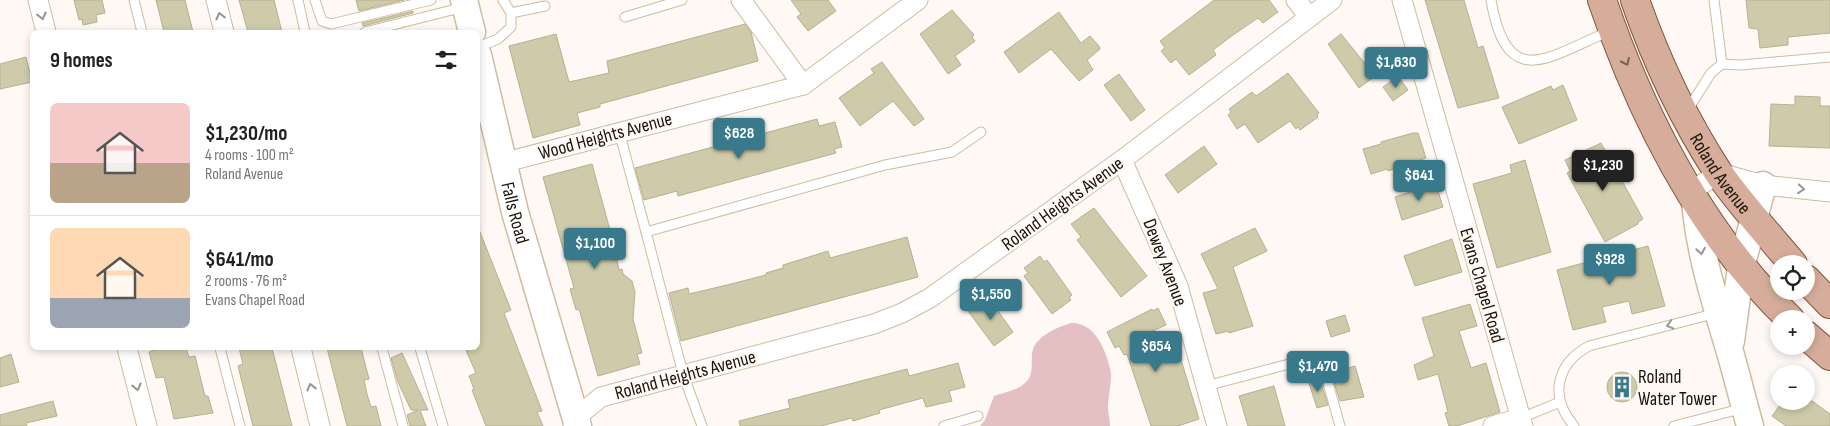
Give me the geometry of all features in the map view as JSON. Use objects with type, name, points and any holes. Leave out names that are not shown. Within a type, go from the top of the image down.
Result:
[{"type":"main road","name":"Roland Avenue","points":[[1602,0],[1612,30],[1641,97],[1692,197],[1702,256],[1747,417]]},
{"type":"main road","name":"Roland Avenue","points":[[1635,0],[1651,43],[1684,115],[1719,173],[1754,217],[1741,267],[1733,312],[1730,352]]},
{"type":"main road","points":[[465,3],[472,30]]},
{"type":"main road","name":"Falls Road","points":[[480,64],[502,163],[540,303],[576,424]]},
{"type":"main road","points":[[1763,185],[1754,217],[1786,255]]},
{"type":"main road","points":[[1692,197],[1741,267],[1782,310]]},
{"type":"main road","points":[[1815,288],[1830,304]]},
{"type":"main road","points":[[1815,343],[1830,356]]},
{"type":"street","points":[[38,0],[46,30]]},
{"type":"street","points":[[216,0],[224,30]]},
{"type":"street","points":[[740,0],[803,85]]},
{"type":"street","name":"Wood Heights Avenue","points":[[502,163],[619,131],[803,85],[918,0]]},
{"type":"street","points":[[1296,0],[1309,17]]},
{"type":"street","name":"Roland Heights Avenue","points":[[576,424],[584,411],[602,397],[874,324],[902,313],[930,298],[1122,160],[1332,0]]},
{"type":"street","name":"Evans Chapel Road","points":[[1402,0],[1522,422]]},
{"type":"street","name":"Dewey Avenue","points":[[1122,160],[1178,286],[1218,426]]},
{"type":"street","points":[[1692,197],[1719,173],[1763,185],[1830,192]]},
{"type":"street","points":[[128,350],[147,426]]},
{"type":"street","points":[[301,350],[320,426]]},
{"type":"street","points":[[1492,426],[1522,422]]},
{"type":"lane","points":[[134,0],[142,30]]},
{"type":"lane","points":[[298,0],[305,30]]},
{"type":"lane","points":[[315,0],[322,21],[331,24],[431,0]]},
{"type":"lane","points":[[480,46],[498,39],[511,27],[511,13],[503,0]]},
{"type":"lane","points":[[625,17],[682,0]]},
{"type":"lane","points":[[1491,0],[1506,45],[1516,58],[1524,61],[1545,59],[1612,30]]},
{"type":"lane","points":[[1714,0],[1722,64]]},
{"type":"lane","points":[[372,30],[465,3]]},
{"type":"lane","points":[[511,13],[545,6]]},
{"type":"lane","points":[[1684,115],[1710,73],[1722,64],[1741,66],[1830,58]]},
{"type":"lane","points":[[619,131],[683,374],[702,426]]},
{"type":"lane","points":[[646,232],[885,165],[952,152],[981,132]]},
{"type":"lane","points":[[1574,426],[1560,402],[1561,376],[1570,359],[1589,346],[1718,313]]},
{"type":"lane","points":[[221,350],[240,426]]},
{"type":"lane","points":[[383,350],[403,426]]},
{"type":"lane","points":[[421,350],[442,426]]},
{"type":"lane","points":[[1206,386],[1289,364],[1315,362],[1326,376],[1340,426]]},
{"type":"lane","points":[[1522,422],[1560,402]]},
{"type":"lane","points":[[944,426],[978,416]]},
{"type":"lane","points":[[1674,426],[1747,417]]},
{"type":"shaded area","points":[[1071,323],[1086,327],[1092,332],[1105,352],[1111,372],[1108,407],[1110,426],[980,426],[985,420],[994,396],[1011,391],[1029,379],[1035,344],[1055,329]]},
{"type":"building","points":[[74,0],[102,0],[105,13],[96,15],[97,22],[83,25],[82,19],[79,20]]},
{"type":"building","points":[[156,0],[185,0],[192,30],[164,30]]},
{"type":"building","points":[[239,0],[274,0],[282,30],[247,30]]},
{"type":"building","points":[[356,0],[404,0],[359,11]]},
{"type":"building","points":[[791,0],[828,0],[836,11],[808,31],[797,17],[801,14]]},
{"type":"building","points":[[1214,0],[1269,0],[1278,12],[1263,23],[1258,18],[1233,35],[1213,50],[1216,55],[1189,75],[1176,59],[1171,63],[1161,51],[1165,48],[1160,41]]},
{"type":"building","points":[[1425,0],[1464,0],[1478,48],[1483,46],[1499,98],[1458,108]]},
{"type":"building","points":[[1746,0],[1830,0],[1830,33],[1788,37],[1788,45],[1760,48],[1758,29],[1749,28]]},
{"type":"building","points":[[952,10],[974,35],[972,37],[975,41],[955,56],[961,65],[948,74],[920,34]]},
{"type":"building","points":[[413,11],[413,13],[363,26],[362,23]]},
{"type":"building","points":[[1059,12],[1081,43],[1090,36],[1099,46],[1100,49],[1087,60],[1093,70],[1079,81],[1051,49],[1019,73],[1004,52]]},
{"type":"building","points":[[745,24],[751,32],[758,61],[600,104],[600,107],[577,113],[580,125],[533,138],[509,46],[556,34],[569,82],[609,73],[607,61]]},
{"type":"building","points":[[1341,34],[1375,76],[1359,88],[1328,44]]},
{"type":"building","points":[[26,57],[30,82],[0,89],[0,64]]},
{"type":"building","points":[[882,62],[924,119],[914,126],[893,101],[860,126],[839,98],[874,73],[871,69]]},
{"type":"building","points":[[1288,73],[1319,113],[1318,117],[1300,130],[1298,127],[1296,129],[1290,121],[1258,143],[1245,124],[1237,129],[1228,115],[1231,112],[1229,109],[1252,92],[1256,96]]},
{"type":"building","points":[[1119,74],[1145,110],[1131,121],[1104,85]]},
{"type":"building","points":[[1398,76],[1408,90],[1393,101],[1383,87]]},
{"type":"building","points":[[1563,85],[1577,120],[1519,144],[1502,107],[1551,86],[1553,90]]},
{"type":"building","points":[[1795,96],[1820,97],[1820,106],[1830,106],[1830,148],[1769,146],[1771,104],[1795,105]]},
{"type":"building","points":[[817,119],[819,126],[835,122],[842,147],[834,149],[836,153],[678,196],[677,191],[644,200],[635,168]]},
{"type":"building","points":[[1418,133],[1426,158],[1388,171],[1387,169],[1371,174],[1363,149]]},
{"type":"building","points":[[1601,143],[1643,219],[1638,224],[1605,242],[1567,173],[1570,171],[1565,160]]},
{"type":"building","points":[[1204,146],[1217,164],[1178,193],[1165,175]]},
{"type":"building","points":[[1525,160],[1551,252],[1497,268],[1473,184],[1512,173],[1510,165]]},
{"type":"building","points":[[592,164],[610,230],[607,231],[614,261],[617,260],[619,270],[622,269],[623,274],[632,281],[635,292],[633,319],[642,353],[637,354],[640,364],[598,376],[579,309],[576,310],[570,289],[574,288],[543,177]]},
{"type":"building","points":[[1436,185],[1443,207],[1402,220],[1395,197]]},
{"type":"building","points":[[1094,208],[1147,276],[1121,297],[1077,240],[1081,237],[1071,224]]},
{"type":"building","points":[[1255,228],[1267,251],[1233,267],[1253,326],[1229,333],[1229,331],[1216,334],[1203,293],[1218,289],[1201,254]]},
{"type":"building","points":[[480,232],[511,310],[504,313],[542,411],[537,412],[543,426],[486,426],[472,390],[474,389],[469,376],[476,373],[466,350],[480,350]]},
{"type":"building","points":[[907,237],[918,277],[681,341],[669,293],[688,288],[689,294],[766,275],[766,273],[783,268],[783,265],[828,251],[830,258]]},
{"type":"building","points":[[1452,239],[1462,272],[1415,286],[1404,256]]},
{"type":"building","points":[[1648,246],[1665,306],[1632,314],[1629,301],[1602,307],[1606,322],[1573,330],[1557,270]]},
{"type":"building","points":[[1040,256],[1044,262],[1047,260],[1072,295],[1069,297],[1071,300],[1052,314],[1024,276],[1028,273],[1024,268]]},
{"type":"building","points":[[988,297],[1013,332],[994,346],[968,311]]},
{"type":"building","points":[[1470,304],[1477,326],[1459,331],[1471,368],[1486,363],[1500,412],[1457,426],[1449,426],[1445,413],[1448,412],[1438,374],[1418,380],[1414,365],[1434,356],[1422,318]]},
{"type":"building","points":[[1158,308],[1166,325],[1146,334],[1157,359],[1179,353],[1199,419],[1178,426],[1151,426],[1127,354],[1124,355],[1119,346],[1115,348],[1107,332],[1152,309],[1153,311]]},
{"type":"building","points":[[1345,315],[1350,331],[1331,337],[1326,321]]},
{"type":"building","points":[[155,350],[187,350],[189,357],[195,356],[205,396],[208,396],[213,413],[174,419],[164,377],[156,378],[149,352]]},
{"type":"building","points":[[240,350],[273,350],[292,426],[253,426],[238,366],[243,364]]},
{"type":"building","points":[[328,350],[362,350],[369,379],[364,380],[367,394],[371,407],[376,406],[381,426],[347,426]]},
{"type":"building","points":[[402,353],[428,410],[420,410],[426,426],[410,426],[407,415],[418,410],[411,410],[398,382],[391,358]]},
{"type":"building","points":[[11,354],[19,382],[0,387],[0,358]]},
{"type":"building","points":[[958,363],[965,387],[949,391],[952,401],[926,407],[923,398],[879,410],[880,413],[853,421],[852,418],[821,426],[740,426],[739,421],[790,408],[788,400],[907,369],[909,376]]},
{"type":"building","points":[[1355,366],[1364,397],[1340,401],[1331,373]]},
{"type":"building","name":"Roland Water Tower","points":[[1622,372],[1633,376],[1637,387],[1633,398],[1622,402],[1611,398],[1607,387],[1611,376]]},
{"type":"building","points":[[1319,377],[1328,405],[1317,408],[1308,380]]},
{"type":"building","points":[[1274,386],[1285,426],[1248,426],[1239,396]]},
{"type":"building","points":[[53,401],[57,416],[26,423],[27,426],[0,426],[0,415]]},
{"type":"building","points":[[1815,403],[1830,414],[1830,426],[1786,426],[1772,416],[1776,410],[1815,410]]},
{"type":"place","name":"Roland Water Tower","points":[[1622,387]]}]
